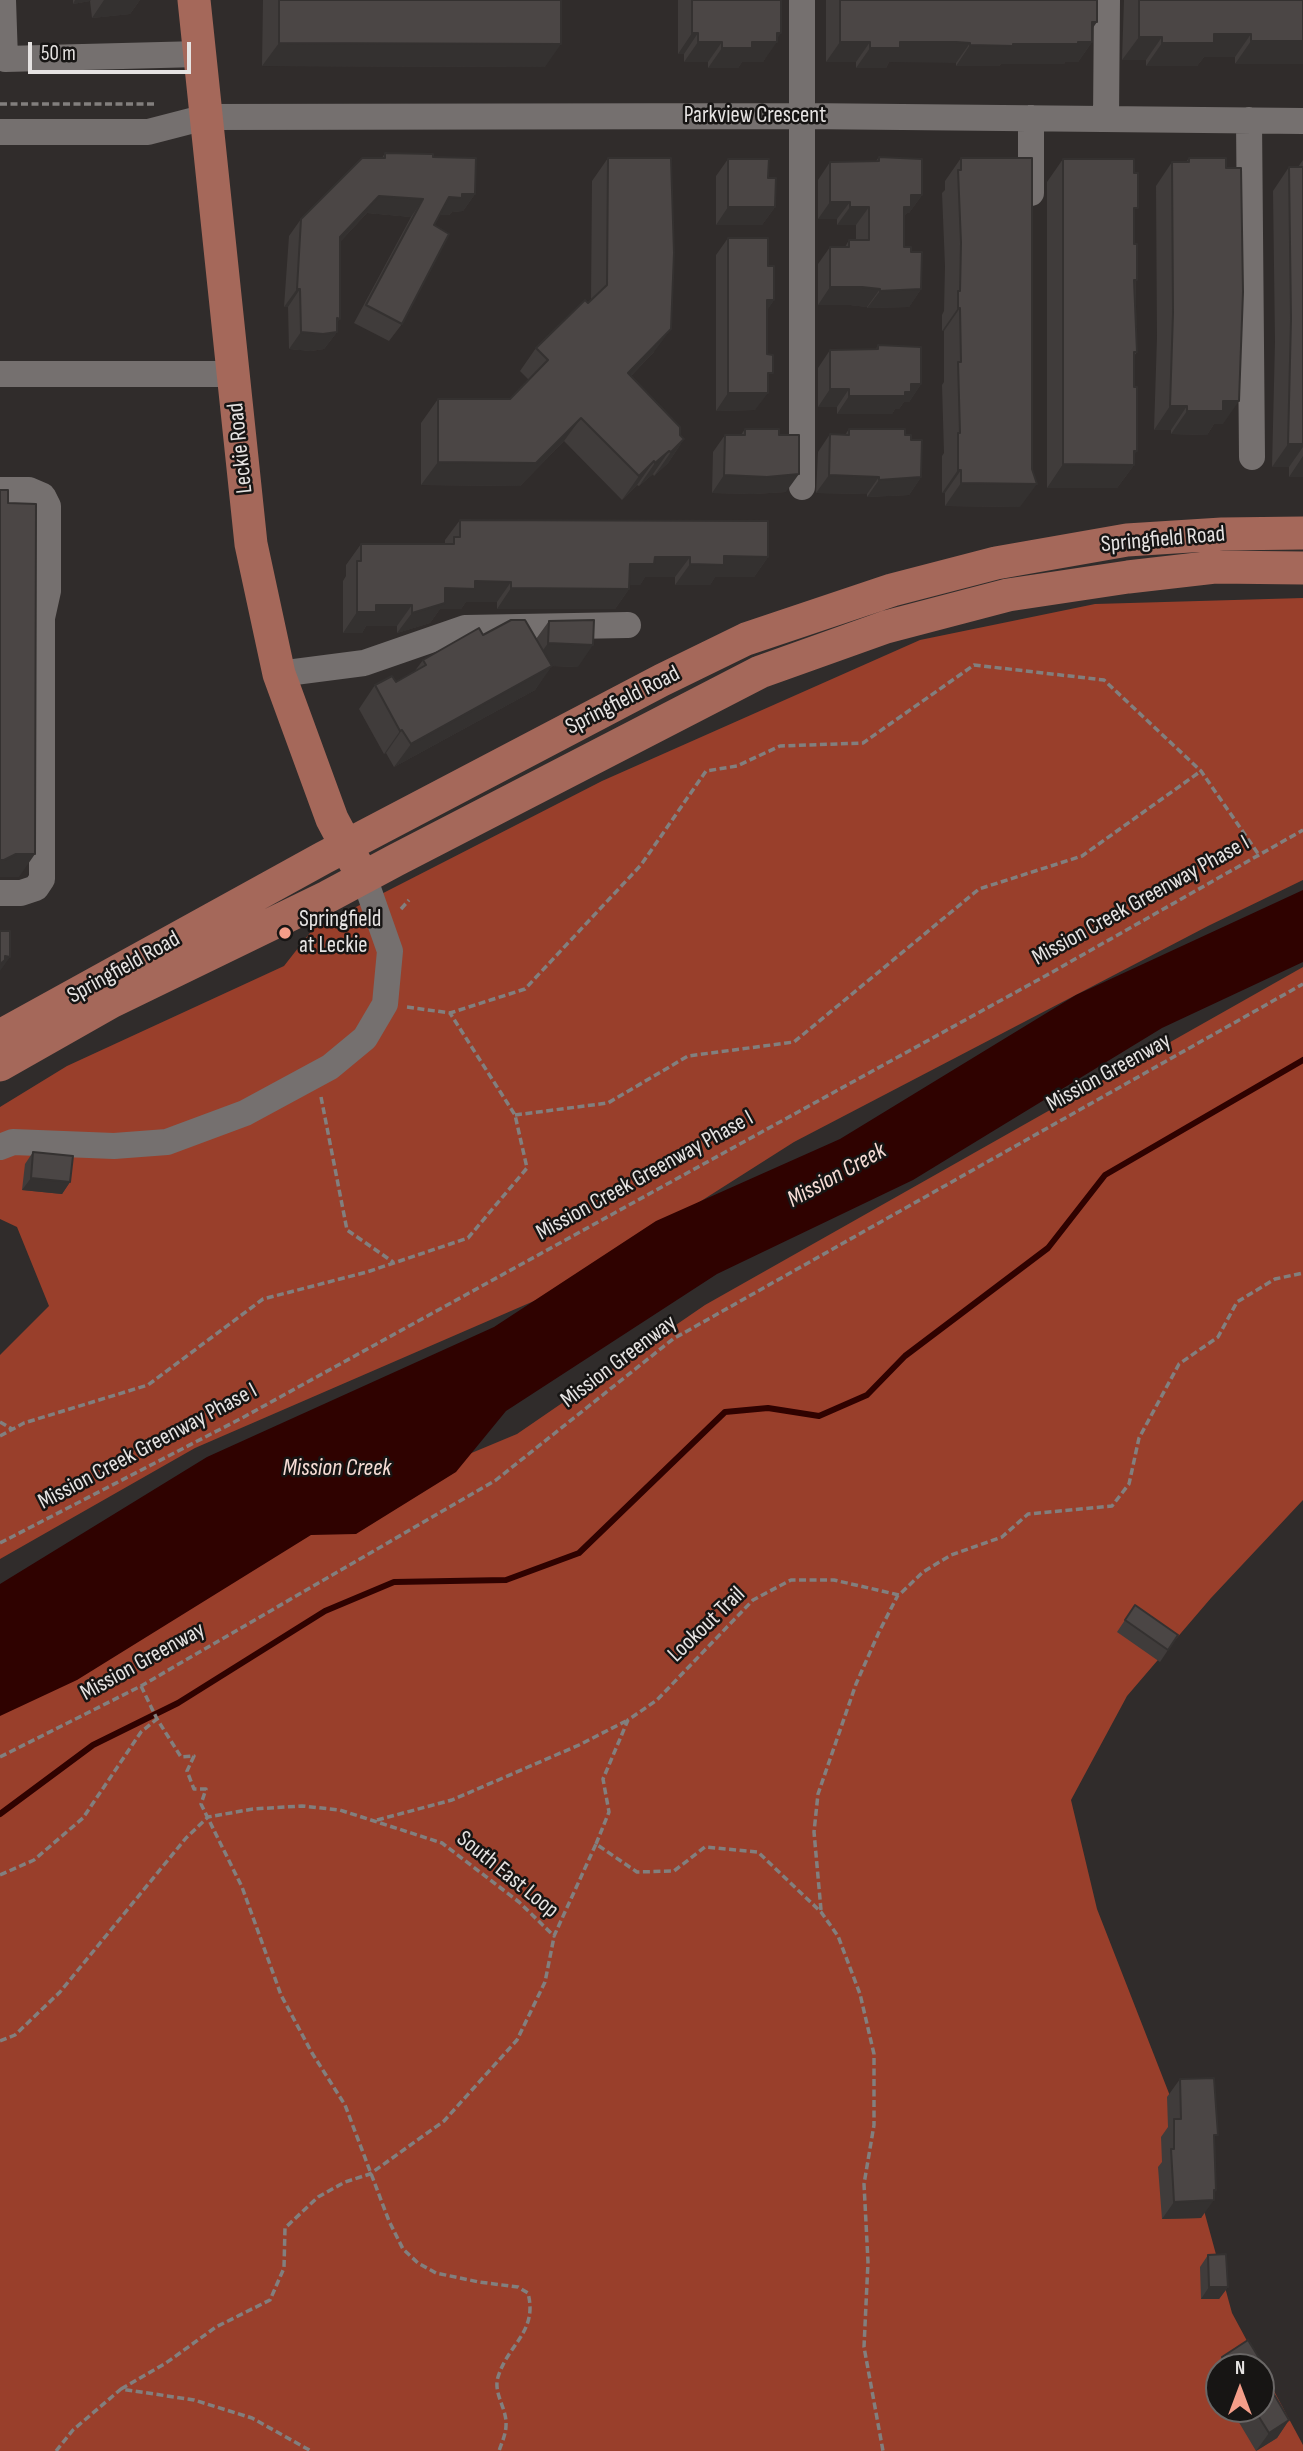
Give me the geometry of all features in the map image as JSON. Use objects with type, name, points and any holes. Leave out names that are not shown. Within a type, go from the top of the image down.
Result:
[{"type":"main road","name":"Leckie Road","points":[[194,0],[251,544],[279,674],[332,819],[364,877]]},
{"type":"main road","name":"Springfield Road","points":[[0,1036],[346,846],[662,680],[746,639],[892,590],[996,563],[1127,540],[1222,534],[1303,533]]},
{"type":"main road","name":"Springfield Road","points":[[0,1065],[111,1002],[327,897],[760,672],[886,627],[1008,595],[1215,567],[1303,568]]},
{"type":"street","points":[[3,0],[5,59],[200,54]]},
{"type":"street","points":[[802,0],[802,487]]},
{"type":"street","points":[[1106,119],[1107,0]]},
{"type":"street","name":"Parkview Crescent","points":[[0,132],[148,132],[206,117],[802,116],[1303,121]]},
{"type":"street","points":[[1031,118],[1031,215]]},
{"type":"street","points":[[1249,120],[1252,457]]},
{"type":"street","points":[[0,374],[233,374]]},
{"type":"street","points":[[0,490],[29,490],[43,496],[48,506],[48,591],[41,618],[41,879],[36,888],[29,891],[0,893]]},
{"type":"street","points":[[279,674],[364,663],[465,628],[628,625]]},
{"type":"street","points":[[0,1147],[13,1142],[114,1146],[167,1142],[245,1113],[330,1067],[365,1038],[385,1004],[390,951],[364,877]]},
{"type":"path","points":[[385,1004],[450,1013],[525,989],[641,865],[706,771],[737,766],[780,746],[863,743],[974,665],[1104,680],[1201,771],[1259,855]]},
{"type":"path","points":[[515,1115],[608,1103],[688,1056],[794,1042],[979,889],[1082,856],[1201,771]]},
{"type":"path","name":"Mission Creek Greenway Phase I","points":[[0,1543],[242,1418],[1047,975],[1303,830]]},
{"type":"path","name":"Mission Greenway","points":[[0,1757],[141,1686],[496,1480],[673,1339],[1303,984]]},
{"type":"path","points":[[0,1436],[24,1423],[148,1385],[263,1299],[367,1272],[468,1238],[527,1168],[515,1115],[450,1013]]},
{"type":"path","points":[[317,1074],[347,1230],[394,1263]]},
{"type":"path","points":[[821,1912],[814,1832],[818,1794],[856,1684],[899,1595],[951,1555],[1002,1537],[1028,1514],[1112,1506],[1129,1484],[1139,1438],[1179,1364],[1218,1337],[1237,1302],[1275,1279],[1303,1273]]},
{"type":"path","points":[[0,1422],[12,1429]]},
{"type":"path","name":"Lookout Trail","points":[[375,1820],[452,1800],[579,1745],[628,1720],[657,1700],[753,1600],[791,1580],[834,1580],[899,1595]]},
{"type":"path","points":[[141,1686],[157,1719],[181,1757],[194,1756],[187,1771],[194,1789],[206,1788],[201,1804],[242,1888],[281,1995],[312,2053],[345,2105],[370,2174],[403,2249],[418,2263],[436,2273],[518,2287],[528,2293],[531,2305],[530,2322],[498,2378],[497,2393],[506,2423],[499,2451]]},
{"type":"path","points":[[0,1875],[34,1860],[83,1818],[141,1732],[157,1719]]},
{"type":"path","points":[[628,1720],[603,1779],[608,1812],[596,1844],[637,1872],[674,1871],[705,1847],[758,1852],[821,1912],[838,1936],[860,1994],[874,2054],[874,2125],[864,2185],[868,2262],[864,2347],[883,2451]]},
{"type":"path","name":"South East Loop","points":[[208,1817],[253,1809],[302,1806],[340,1810],[442,1843],[519,1902],[554,1936],[596,1844]]},
{"type":"path","points":[[0,2041],[15,2035],[60,1992],[186,1838],[208,1817]]},
{"type":"path","points":[[56,2451],[73,2430],[121,2389],[166,2363],[216,2327],[270,2300],[284,2268],[285,2228],[318,2197],[345,2182],[370,2174],[444,2121],[517,2040],[545,1982],[554,1936]]},
{"type":"path","points":[[121,2389],[194,2400],[252,2418],[311,2451]]},
{"type":"shaded area","points":[[1303,598],[1303,880],[1208,926],[794,1142],[564,1288],[195,1448],[0,1559],[0,1355],[49,1306],[17,1227],[0,1219],[0,1107],[67,1066],[284,966],[313,929],[602,781],[920,640],[1095,604]]},
{"type":"shaded area","points":[[1303,967],[1303,1500],[1211,1598],[1127,1696],[1071,1800],[1097,1909],[1179,2119],[1232,2313],[1254,2353],[1205,2353],[1205,2423],[1275,2423],[1275,2393],[1303,2445],[1303,2451],[0,2451],[0,1694],[179,1575],[517,1434],[705,1305]]},
{"type":"water","name":"Mission Creek","points":[[1303,890],[1303,962],[1162,1028],[913,1180],[717,1274],[506,1411],[456,1472],[356,1534],[311,1535],[77,1680],[0,1716],[0,1584],[207,1457],[494,1327],[656,1221],[840,1139],[1076,995]]},
{"type":"building","points":[[279,0],[561,0],[561,44],[279,43]]},
{"type":"building","points":[[692,0],[781,0],[781,33],[777,33],[777,42],[752,42],[752,48],[722,48],[722,42],[698,42],[698,33],[692,33]]},
{"type":"building","points":[[840,0],[1097,0],[1097,22],[1092,22],[1092,42],[1078,44],[1013,46],[900,42],[900,48],[870,48],[870,42],[840,42]]},
{"type":"building","points":[[1139,0],[1303,0],[1303,41],[1251,41],[1251,34],[1214,34],[1214,43],[1162,43],[1162,37],[1139,37]]},
{"type":"building","points":[[385,153],[476,158],[475,194],[462,194],[462,198],[449,197],[434,225],[449,234],[402,324],[366,305],[423,199],[379,196],[340,237],[340,319],[337,318],[337,332],[301,332],[300,289],[297,289],[301,219],[362,158],[385,158]]},
{"type":"building","points":[[879,157],[922,159],[922,195],[911,195],[911,207],[904,207],[904,247],[911,247],[911,252],[922,252],[921,289],[880,291],[862,287],[830,287],[830,247],[849,247],[849,240],[869,240],[869,207],[850,207],[850,202],[830,202],[830,162],[879,161]]},
{"type":"building","points":[[608,158],[671,158],[674,253],[671,329],[628,373],[680,427],[680,435],[684,439],[639,476],[581,418],[536,463],[438,462],[438,399],[510,399],[548,360],[536,348],[585,300],[588,303],[607,285]]},
{"type":"building","points":[[961,158],[1032,158],[1032,469],[1037,484],[961,483],[961,470],[958,470],[958,362],[961,362],[958,291],[961,243],[958,170],[961,170]]},
{"type":"building","points":[[1189,158],[1226,158],[1226,168],[1241,168],[1243,292],[1239,401],[1223,401],[1223,411],[1187,411],[1187,406],[1170,406],[1173,313],[1172,162],[1189,162]]},
{"type":"building","points":[[728,159],[769,159],[768,178],[776,178],[775,207],[728,207]]},
{"type":"building","points":[[1063,159],[1134,159],[1134,173],[1138,173],[1138,208],[1134,208],[1134,244],[1137,244],[1137,280],[1134,280],[1137,352],[1134,352],[1134,387],[1137,387],[1137,451],[1134,451],[1134,465],[1063,464]]},
{"type":"building","points":[[1289,167],[1303,167],[1303,444],[1288,444],[1291,319]]},
{"type":"building","points":[[728,238],[768,238],[768,266],[774,266],[774,300],[767,300],[767,354],[773,355],[773,373],[768,373],[768,393],[728,393]]},
{"type":"building","points":[[878,345],[921,347],[921,384],[911,384],[911,392],[905,392],[905,396],[849,396],[849,389],[830,389],[830,350],[878,349]]},
{"type":"building","points":[[745,429],[779,429],[779,435],[799,435],[799,474],[767,477],[724,475],[725,435],[745,435]]},
{"type":"building","points":[[849,429],[905,429],[905,435],[911,435],[911,440],[922,440],[921,477],[879,480],[879,477],[829,475],[830,434],[849,435]]},
{"type":"building","points":[[0,490],[8,490],[8,503],[36,504],[35,854],[16,854],[4,860],[0,860]]},
{"type":"building","points":[[460,520],[768,521],[768,557],[724,556],[724,565],[690,564],[690,557],[655,557],[654,564],[630,564],[629,589],[511,588],[511,582],[475,581],[475,589],[445,588],[445,603],[412,613],[412,605],[376,605],[376,612],[357,612],[357,561],[361,561],[361,544],[454,544],[454,537],[460,537]]},
{"type":"building","points":[[511,620],[525,620],[552,666],[411,744],[402,730],[400,731],[375,685],[392,676],[396,682],[426,665],[423,660],[479,628],[483,635]]},
{"type":"building","points":[[594,620],[593,645],[548,643],[549,621]]},
{"type":"building","points":[[0,931],[10,931],[10,957],[5,956],[5,960],[0,964]]},
{"type":"building","points":[[33,1152],[73,1156],[70,1182],[31,1178]]},
{"type":"building","points":[[1135,1605],[1178,1635],[1168,1650],[1125,1620]]},
{"type":"building","points":[[1214,2078],[1218,2135],[1214,2135],[1214,2200],[1174,2202],[1171,2149],[1174,2149],[1174,2119],[1181,2119],[1180,2079]]},
{"type":"building","points":[[1226,2254],[1228,2287],[1209,2287],[1208,2255]]},
{"type":"building","points":[[1248,2340],[1256,2353],[1228,2353]]},
{"type":"building","points":[[1275,2396],[1289,2420],[1269,2433],[1263,2423],[1275,2423]]},
{"type":"waterway","points":[[0,1814],[93,1745],[178,1703],[325,1611],[394,1582],[506,1580],[579,1553],[725,1412],[768,1408],[819,1416],[867,1395],[905,1356],[1048,1248],[1105,1175],[1303,1060]]},
{"type":"place","name":"Springfield at Leckie","points":[[285,933]]}]
